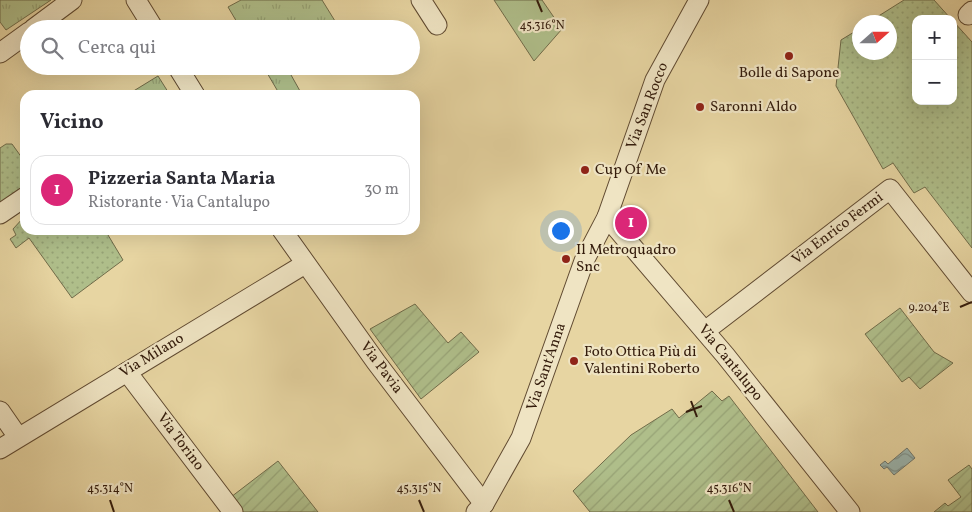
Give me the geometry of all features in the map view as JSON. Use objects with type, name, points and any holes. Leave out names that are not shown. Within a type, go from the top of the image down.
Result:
[{"type":"street","points":[[45,20],[72,0]]},
{"type":"street","points":[[136,0],[148,20]]},
{"type":"street","points":[[421,0],[437,26]]},
{"type":"street","name":"Via San Rocco","points":[[607,217],[655,80],[699,0]]},
{"type":"street","points":[[0,53],[20,39]]},
{"type":"street","points":[[183,75],[192,90]]},
{"type":"street","name":"Via Enrico Fermi","points":[[705,331],[890,189],[972,293]]},
{"type":"street","points":[[0,214],[20,200]]},
{"type":"street","name":"Via Cantalupo","points":[[607,217],[705,331],[850,512]]},
{"type":"street","name":"Via Sant'Anna","points":[[480,508],[521,438],[584,261],[607,217]]},
{"type":"street","name":"Via Pavia","points":[[285,235],[480,508]]},
{"type":"street","name":"Via Milano","points":[[0,448],[305,264]]},
{"type":"street","name":"Via Torino","points":[[127,372],[233,512]]},
{"type":"street","points":[[0,411],[18,437]]},
{"type":"green space","points":[[0,0],[51,0],[6,30],[0,22]]},
{"type":"green space","points":[[241,0],[322,0],[334,20],[236,20],[228,7]]},
{"type":"green space","points":[[494,0],[542,0],[562,29],[534,61]]},
{"type":"green space","points":[[904,0],[934,0],[947,15],[912,15],[912,105],[957,105],[957,25],[972,42],[972,248],[925,187],[914,193],[893,163],[883,169],[836,86],[841,40],[852,33],[852,60],[897,60],[897,15],[880,15]]},
{"type":"green space","points":[[268,75],[291,75],[299,90],[277,90]]},
{"type":"green space","points":[[158,76],[167,90],[135,90]]},
{"type":"green space","points":[[6,144],[12,144],[20,155],[20,189],[0,203],[0,148]]},
{"type":"green space","points":[[20,221],[20,235],[108,235],[123,260],[72,298],[29,238],[16,248],[10,239],[16,235],[13,229]]},
{"type":"green space","points":[[415,304],[448,343],[461,332],[479,352],[421,399],[370,329]]},
{"type":"green space","points":[[900,308],[934,352],[953,363],[920,389],[909,377],[902,382],[865,334]]},
{"type":"green space","points":[[712,391],[722,401],[729,396],[818,512],[590,512],[573,491],[631,435],[672,409],[679,418]]},
{"type":"green space","points":[[278,461],[318,512],[243,512],[231,497]]},
{"type":"green space","points":[[969,465],[972,469],[972,512],[934,512],[945,503],[948,506],[961,497],[948,480]]},
{"type":"water","points":[[907,448],[915,458],[894,475],[887,467],[884,469],[880,465],[885,461],[888,464]]},
{"type":"place","name":"Bolle di Sapone","points":[[789,56]]},
{"type":"place","name":"Saronni Aldo","points":[[700,107]]},
{"type":"place","name":"Cup Of Me","points":[[585,170]]},
{"type":"place","name":"Pizzeria Santa Maria","points":[[631,223]]},
{"type":"place","name":"Il Metroquadro Snc","points":[[566,259]]},
{"type":"place","name":"Foto Ottica Più di Valentini Roberto","points":[[574,361]]}]
